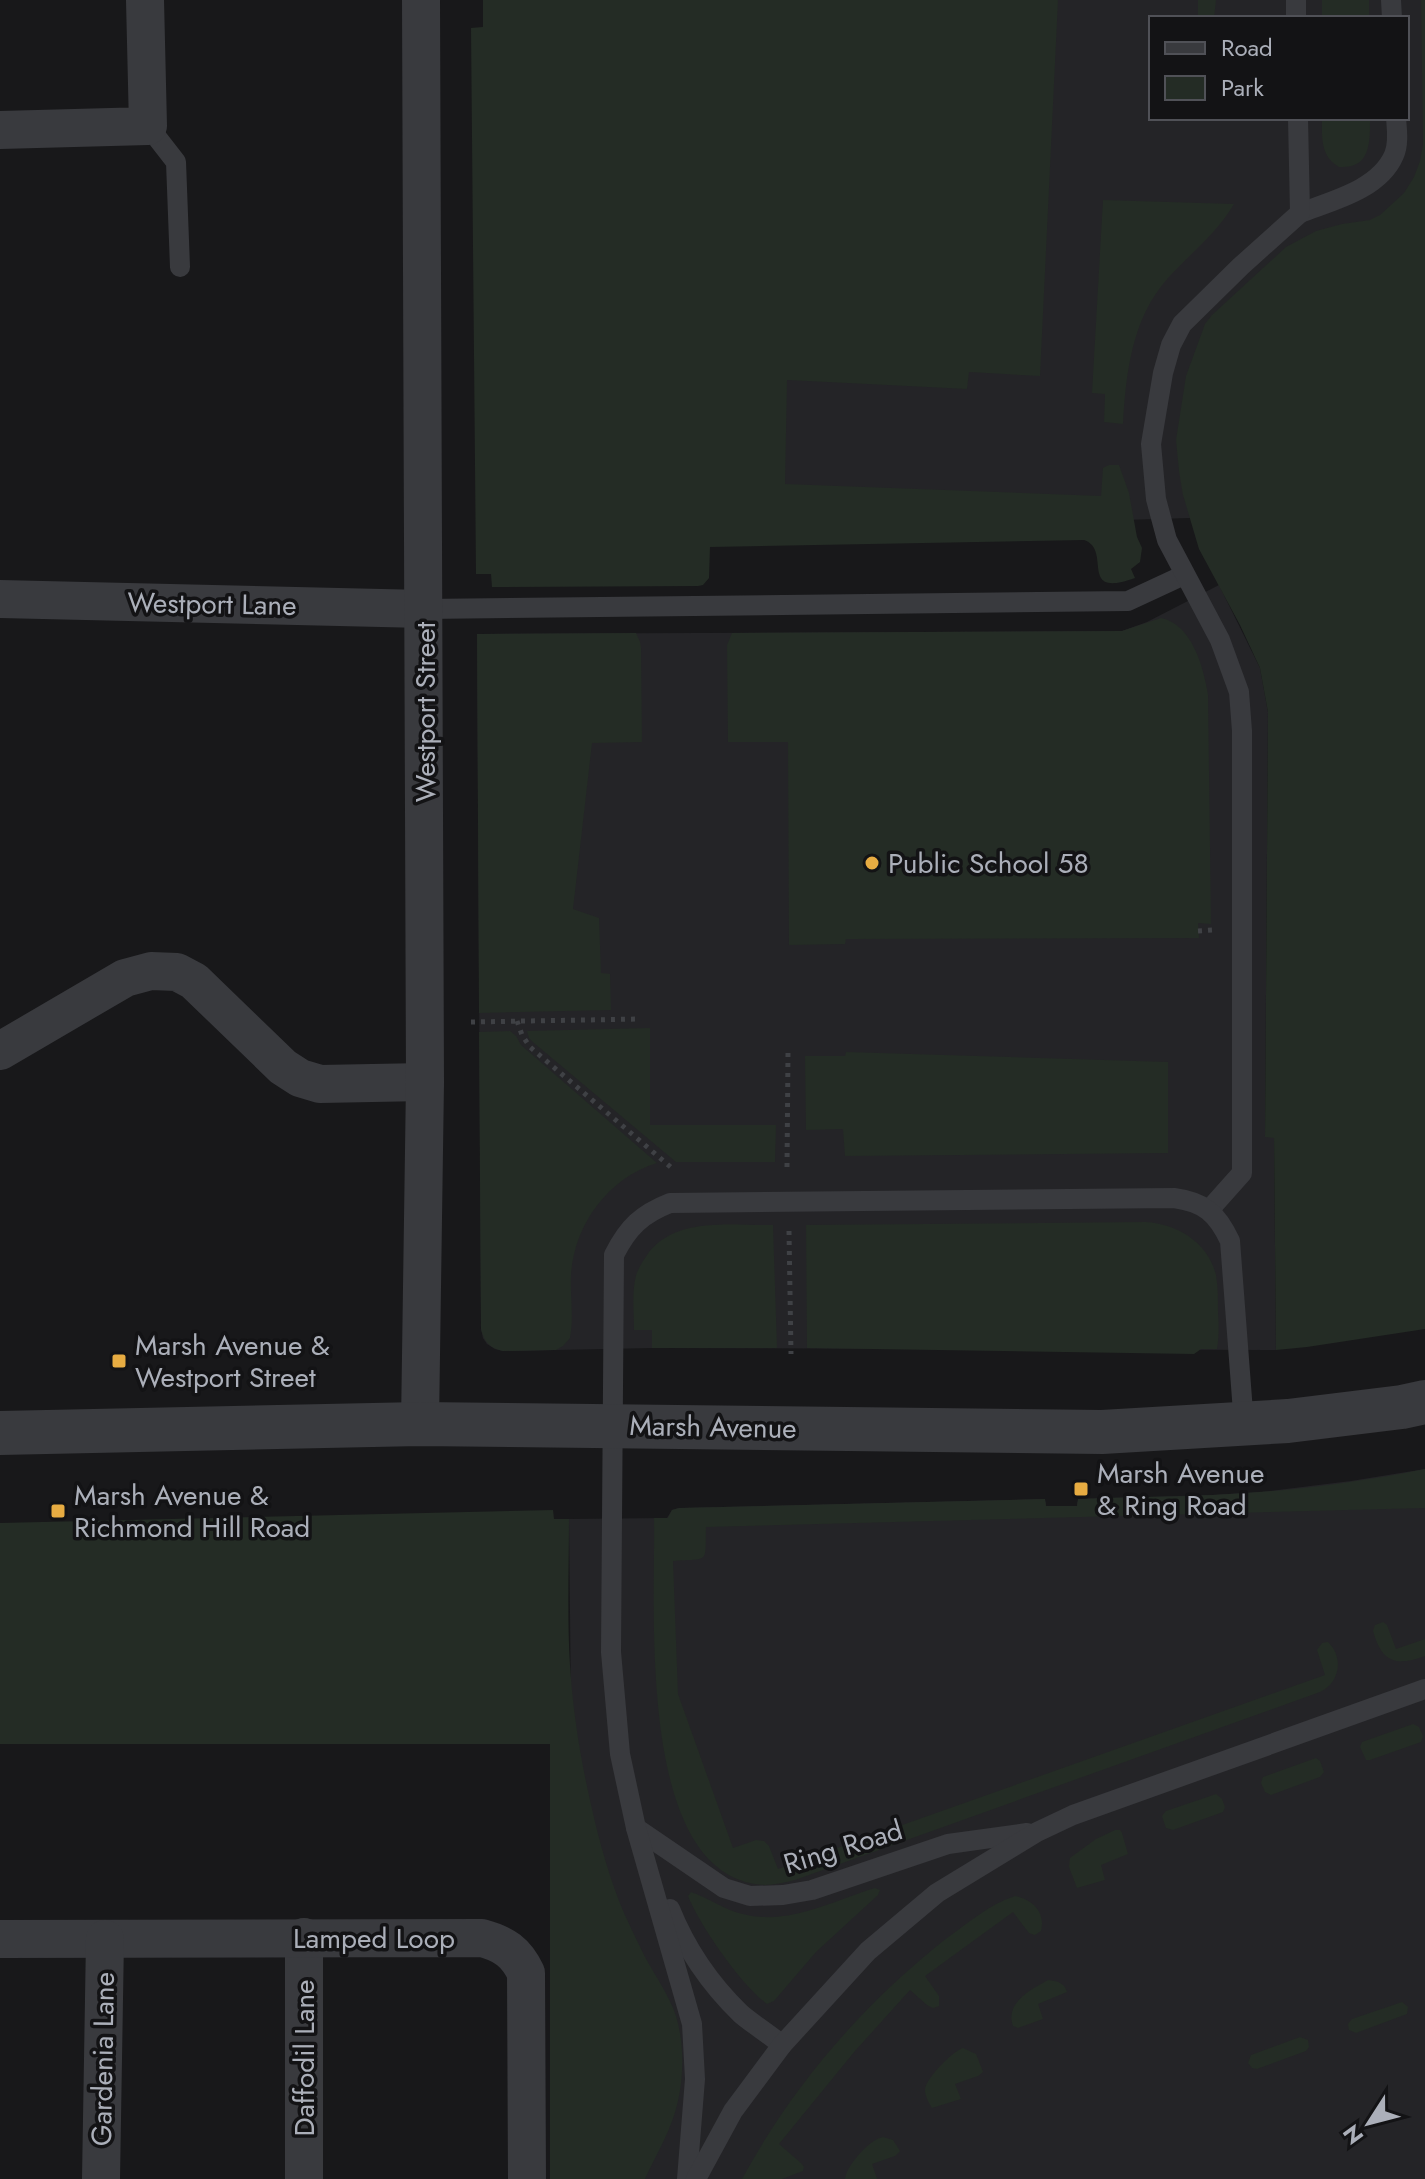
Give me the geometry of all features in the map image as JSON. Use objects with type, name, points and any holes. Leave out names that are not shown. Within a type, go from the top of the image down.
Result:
[{"type":"street","points":[[0,130],[148,126],[145,0]]},
{"type":"street","name":"Westport Street","points":[[420,1424],[425,1082],[421,0]]},
{"type":"street","name":"Westport Lane","points":[[0,599],[424,609]]},
{"type":"street","points":[[0,1051],[125,978],[151,971],[177,972],[194,981],[283,1067],[300,1078],[320,1084],[425,1082]]},
{"type":"street","name":"Marsh Avenue","points":[[0,1433],[420,1424],[1102,1432],[1244,1425],[1425,1402]]},
{"type":"street","name":"Daffodil Lane","points":[[304,1937],[304,2179]]},
{"type":"street","name":"Lamped Loop","points":[[0,1939],[482,1938],[498,1943],[513,1952],[526,1973],[527,2179]]},
{"type":"street","name":"Gardenia Lane","points":[[101,2179],[105,1939]]},
{"type":"lane","points":[[1298,120],[1300,213]]},
{"type":"lane","points":[[1209,1210],[1242,1173],[1242,731],[1239,692],[1220,640],[1167,540],[1159,513],[1150,449],[1163,373],[1171,345],[1182,324],[1241,266],[1300,213],[1359,190],[1379,175],[1394,156],[1396,120]]},
{"type":"lane","points":[[148,126],[176,162],[180,267]]},
{"type":"lane","points":[[424,609],[1128,601],[1184,575]]},
{"type":"lane","points":[[687,2179],[695,2079],[692,2024],[636,1828],[620,1754],[611,1652],[614,1255],[623,1237],[652,1210],[670,1203],[1174,1198],[1193,1201],[1209,1210],[1222,1224],[1230,1241],[1244,1425]]},
{"type":"lane","name":"Ring Road","points":[[696,2179],[733,2111],[782,2045],[868,1951],[937,1893],[1037,1832],[1073,1815],[1425,1689]]},
{"type":"lane","points":[[636,1828],[678,1930],[704,1973],[742,2014],[782,2045]]},
{"type":"lane","name":"Ring Road","points":[[636,1828],[724,1888],[750,1896],[812,1890],[948,1844],[1037,1832]]},
{"type":"path","points":[[1198,931],[1214,930]]},
{"type":"path","points":[[471,1022],[641,1019]]},
{"type":"path","points":[[517,1021],[530,1047],[673,1169]]},
{"type":"path","points":[[787,1167],[788,1053]]},
{"type":"path","points":[[789,1226],[791,1354]]},
{"type":"shaded area","points":[[483,0],[1425,0],[1425,511],[493,539]]},
{"type":"shaded area","name":"Public School 58","points":[[1219,585],[1260,668],[1268,712],[1265,1136],[1274,1137],[1276,1350],[652,1348],[503,1351],[487,1344],[481,1329],[477,634],[1122,631],[1147,622]]},
{"type":"shaded area","points":[[1425,1469],[1425,2179],[576,2179],[569,1519],[667,1518],[672,1510],[679,1508],[1045,1499],[1046,1506],[1077,1506],[1078,1499],[1261,1492]]},
{"type":"green space","points":[[483,0],[1058,0],[1040,376],[969,372],[967,389],[787,380],[785,484],[1101,496],[1103,468],[1119,465],[1142,548],[1140,562],[1131,569],[1135,578],[1117,583],[1101,578],[1096,553],[1092,545],[1084,540],[710,547],[709,578],[698,586],[492,587],[491,574],[476,574],[471,28],[483,27]]},
{"type":"green space","points":[[1198,0],[1216,0],[1214,16],[1198,16]]},
{"type":"green space","points":[[1322,0],[1369,0],[1369,16],[1322,16]]},
{"type":"green space","points":[[1421,0],[1425,0],[1425,1329],[1276,1350],[1274,1138],[1265,1137],[1268,712],[1260,668],[1199,549],[1183,495],[1176,440],[1186,376],[1205,324],[1212,315],[1286,247],[1316,231],[1370,220],[1380,215],[1404,193],[1414,177],[1423,144]]},
{"type":"green space","points":[[1322,120],[1370,120],[1369,145],[1363,159],[1350,166],[1339,167],[1328,157]]},
{"type":"green space","points":[[1103,200],[1234,204],[1212,234],[1168,278],[1146,310],[1133,346],[1123,424],[1104,422],[1105,394],[1092,393]]},
{"type":"green space","points":[[1161,618],[1181,629],[1195,649],[1208,695],[1211,924],[1198,923],[1199,938],[846,939],[845,944],[789,945],[788,742],[728,742],[727,645],[732,633],[1122,631]]},
{"type":"green space","points":[[636,633],[641,648],[642,742],[592,743],[573,909],[599,918],[601,973],[610,974],[611,1010],[479,1013],[477,634]]},
{"type":"green space","points":[[650,1028],[650,1125],[776,1125],[775,1162],[676,1162],[534,1043],[527,1031]]},
{"type":"green space","points":[[510,1031],[521,1045],[657,1163],[623,1180],[597,1206],[587,1222],[579,1239],[571,1275],[570,1338],[556,1350],[498,1350],[488,1344],[481,1329],[479,1032]]},
{"type":"green space","points":[[846,1052],[1168,1062],[1168,1153],[845,1156],[843,1129],[806,1130],[805,1056],[845,1056]]},
{"type":"green space","points":[[1146,1222],[1169,1226],[1190,1237],[1212,1263],[1218,1289],[1217,1349],[1201,1349],[1194,1354],[807,1348],[806,1225]]},
{"type":"green space","points":[[706,1225],[773,1225],[777,1348],[652,1348],[652,1330],[634,1330],[636,1276],[649,1252],[661,1241],[675,1233]]},
{"type":"green space","points":[[1425,1469],[1425,1508],[706,1527],[703,1557],[673,1561],[678,1694],[733,1848],[756,1840],[764,1841],[778,1869],[1325,1675],[1317,1650],[1322,1643],[1328,1642],[1333,1648],[1338,1669],[1332,1682],[1320,1692],[795,1880],[765,1885],[723,1871],[693,1838],[673,1789],[661,1732],[655,1671],[654,1518],[668,1518],[672,1510],[679,1508],[1045,1499],[1046,1506],[1077,1506],[1078,1499],[1265,1492],[1346,1483]]},
{"type":"green space","points":[[553,1510],[554,1519],[569,1519],[571,1683],[595,1822],[624,1913],[670,2001],[681,2037],[682,2070],[678,2101],[668,2131],[645,2179],[550,2179],[550,1744],[0,1744],[0,1523]]},
{"type":"green space","points":[[1383,1622],[1396,1649],[1425,1639],[1425,1656],[1398,1661],[1385,1655],[1373,1631],[1375,1625]]},
{"type":"green space","points":[[1413,1724],[1419,1727],[1423,1736],[1421,1742],[1366,1760],[1360,1747],[1362,1742]]},
{"type":"green space","points":[[1316,1758],[1324,1772],[1320,1777],[1271,1795],[1265,1792],[1261,1783],[1263,1777]]},
{"type":"green space","points":[[1216,1794],[1222,1799],[1223,1812],[1173,1830],[1166,1828],[1162,1816],[1166,1811]]},
{"type":"green space","points":[[1115,1830],[1122,1833],[1128,1854],[1101,1865],[1105,1880],[1077,1888],[1069,1867],[1070,1858]]},
{"type":"green space","points":[[875,1888],[880,1890],[878,1895],[816,1952],[774,2001],[767,2004],[746,1984],[723,1954],[688,1896],[691,1892],[743,1914],[777,1917],[810,1910]]},
{"type":"green space","points":[[1015,1896],[1027,1900],[1039,1912],[1041,1931],[1035,1935],[1029,1933],[1013,1912],[925,1976],[939,1996],[939,2006],[933,2008],[927,2005],[910,1990],[779,2144],[801,2163],[803,2171],[782,2179],[742,2179],[807,2079],[859,2018],[947,1938],[988,1909]]},
{"type":"green space","points":[[1048,1980],[1060,1983],[1067,1992],[1038,2004],[1043,2019],[1018,2028],[1013,2026],[1011,2018],[1016,2004]]},
{"type":"green space","points":[[1402,2002],[1408,2007],[1407,2014],[1356,2033],[1349,2030],[1348,2024],[1352,2019]]},
{"type":"green space","points":[[1300,2037],[1308,2040],[1306,2051],[1257,2069],[1248,2063],[1251,2055]]},
{"type":"green space","points":[[963,2048],[976,2054],[983,2072],[955,2084],[961,2099],[932,2108],[926,2095],[926,2085],[940,2066]]},
{"type":"green space","points":[[883,2137],[893,2140],[900,2151],[895,2156],[872,2164],[877,2179],[845,2179],[860,2154]]},
{"type":"place","name":"Public School 58","points":[[872,863]]},
{"type":"place","name":"Marsh Avenue & Westport Street","points":[[119,1361]]},
{"type":"place","name":"Marsh Avenue & Ring Road","points":[[1081,1489]]},
{"type":"place","name":"Marsh Avenue & Richmond Hill Road","points":[[58,1511]]}]
